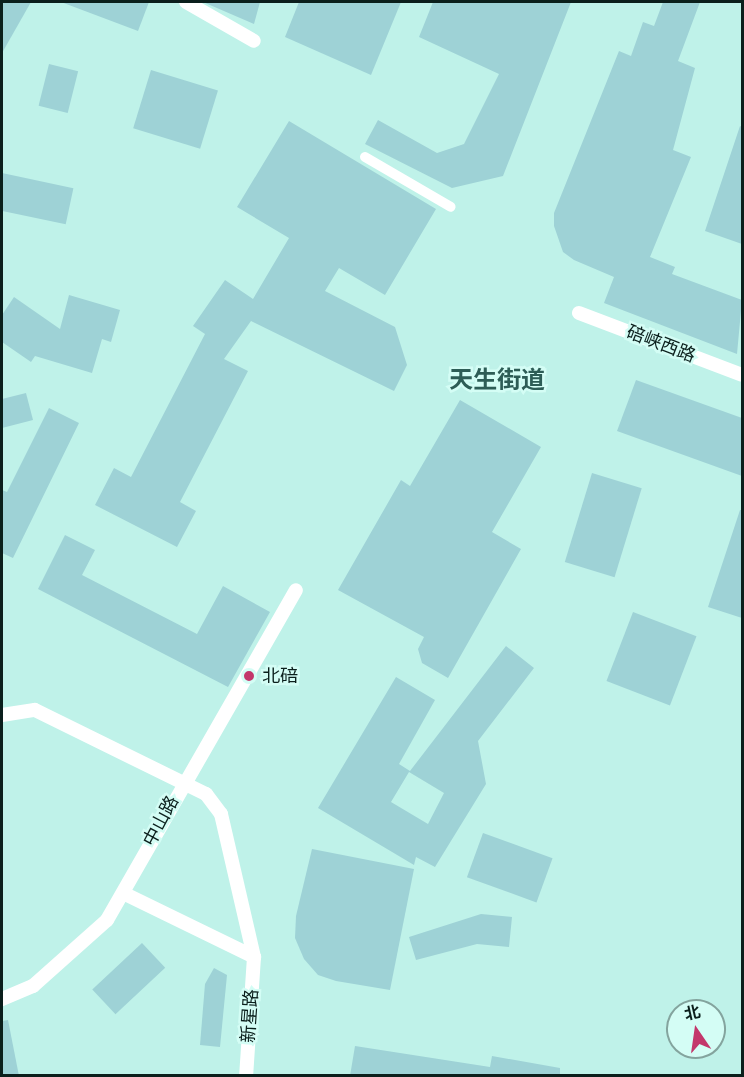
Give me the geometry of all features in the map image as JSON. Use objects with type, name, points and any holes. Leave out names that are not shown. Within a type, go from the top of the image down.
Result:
[{"type":"street","points":[[186,2],[254,41]]},
{"type":"street","points":[[365,157],[451,207]]},
{"type":"street","name":"碚峡西路","points":[[579,313],[742,375]]},
{"type":"street","name":"中山路","points":[[2,999],[33,986],[62,964],[107,920],[182,782],[296,590]]},
{"type":"street","name":"新星路","points":[[2,715],[35,710],[206,794],[221,814],[254,957],[246,1076]]},
{"type":"street","points":[[123,892],[254,957]]},
{"type":"building","points":[[2,2],[31,2],[2,53]]},
{"type":"building","points":[[61,2],[149,2],[138,31]]},
{"type":"building","points":[[203,2],[260,2],[254,24]]},
{"type":"building","points":[[299,2],[401,2],[371,75],[285,37]]},
{"type":"building","points":[[433,2],[571,2],[503,176],[452,188],[365,144],[378,120],[437,153],[464,144],[499,74],[419,37]]},
{"type":"building","points":[[663,2],[700,2],[678,61],[695,68],[673,150],[691,157],[650,257],[675,267],[672,274],[742,300],[737,354],[604,303],[614,277],[574,260],[563,252],[554,226],[554,213],[619,51],[631,56],[643,22],[654,26]]},
{"type":"building","points":[[49,64],[78,71],[68,113],[39,106]]},
{"type":"building","points":[[151,70],[218,90],[200,149],[133,128]]},
{"type":"building","points":[[289,121],[436,209],[385,295],[339,268],[325,291],[395,327],[407,365],[394,391],[251,321],[224,359],[248,371],[180,502],[196,511],[177,547],[95,505],[114,468],[131,477],[205,334],[193,326],[225,280],[253,299],[289,238],[237,207]]},
{"type":"building","points":[[740,126],[742,127],[742,244],[705,231]]},
{"type":"building","points":[[2,173],[73,188],[66,224],[2,211]]},
{"type":"building","points":[[69,295],[120,310],[111,342],[102,339],[92,373],[35,356],[31,362],[2,342],[2,315],[14,297],[60,329]]},
{"type":"building","points":[[636,380],[742,418],[742,476],[617,431]]},
{"type":"building","points":[[26,393],[33,420],[2,428],[2,399]]},
{"type":"building","points":[[460,400],[541,447],[492,532],[521,549],[448,678],[422,663],[418,649],[424,637],[338,590],[401,480],[410,486]]},
{"type":"building","points":[[49,408],[79,423],[13,558],[2,553],[2,490],[7,492]]},
{"type":"building","points":[[592,473],[642,488],[615,577],[565,562]]},
{"type":"building","points":[[740,510],[742,510],[742,618],[708,607]]},
{"type":"building","points":[[65,535],[95,550],[82,575],[197,634],[223,586],[270,612],[228,687],[38,589]]},
{"type":"building","points":[[633,612],[696,636],[670,705],[606,681]]},
{"type":"building","points":[[506,646],[534,668],[478,741],[486,784],[435,867],[416,857],[414,865],[318,808],[396,677],[435,700],[399,764],[410,771]],"holes":[[[409,772],[444,793],[428,824],[391,802]]]},
{"type":"building","points":[[483,833],[553,858],[536,902],[467,877]]},
{"type":"building","points":[[312,849],[414,869],[390,990],[336,981],[318,975],[304,959],[295,938],[296,916]]},
{"type":"building","points":[[481,914],[512,917],[509,947],[477,944],[416,960],[409,937]]},
{"type":"building","points":[[142,943],[165,968],[115,1014],[92,989]]},
{"type":"building","points":[[214,968],[227,975],[220,1047],[200,1045],[205,984]]},
{"type":"building","points":[[8,1020],[19,1076],[2,1076],[2,1021]]},
{"type":"building","points":[[355,1046],[490,1067],[492,1056],[560,1068],[560,1076],[350,1076]]},
{"type":"place","name":"北碚","points":[[249,676]]},
{"type":"district","name":"天生街道","points":[[497,381]]}]
